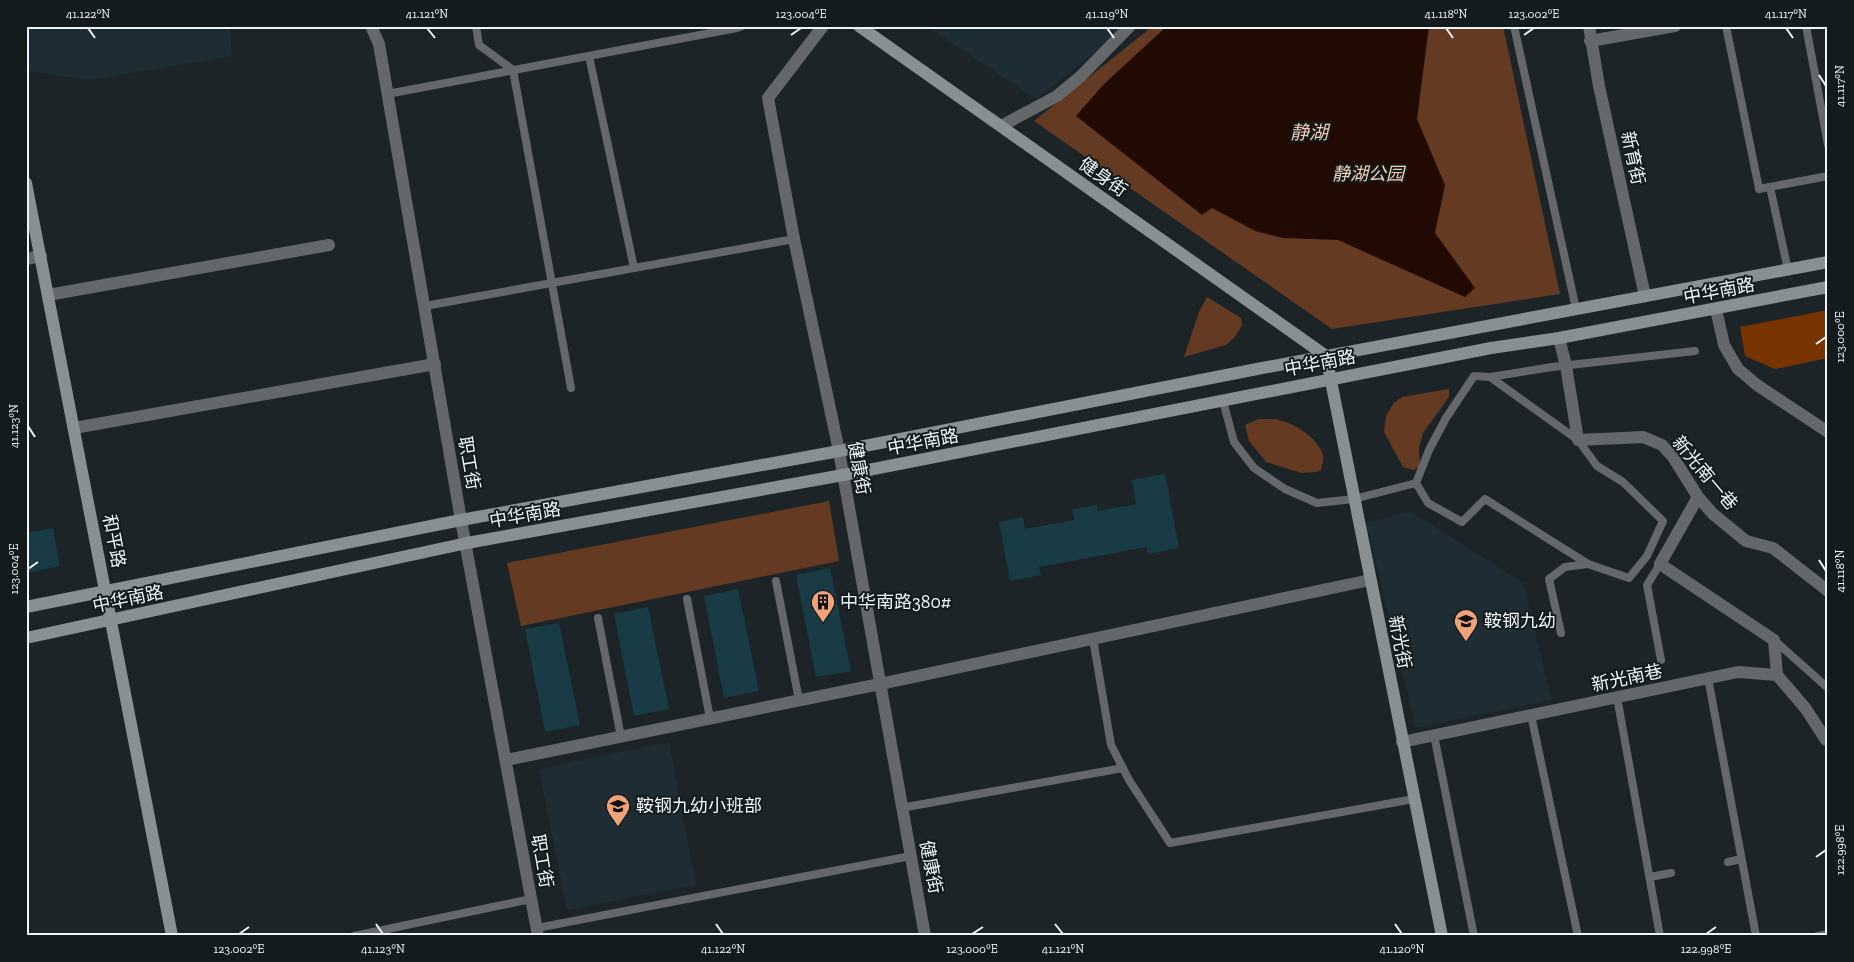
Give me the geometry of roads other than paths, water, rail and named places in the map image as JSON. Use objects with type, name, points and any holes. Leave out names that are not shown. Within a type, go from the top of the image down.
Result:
[{"type":"main road","name":"健身街","points":[[860,26],[1326,356]]},
{"type":"main road","name":"和平路","points":[[26,183],[172,936]]},
{"type":"main road","name":"中华南路","points":[[26,607],[461,520],[839,451],[1257,369],[1828,262]]},
{"type":"main road","name":"中华南路","points":[[26,638],[467,543],[843,475],[1491,348],[1559,338],[1828,287]]},
{"type":"main road","name":"新光街","points":[[1326,356],[1442,936]]},
{"type":"street","name":"职工街","points":[[371,26],[379,44],[461,520],[467,543],[538,932]]},
{"type":"street","name":"健康街","points":[[823,26],[768,98],[794,239],[839,451],[925,936]]},
{"type":"street","points":[[1001,126],[1057,96],[1080,77],[1130,26]]},
{"type":"street","name":"新育街","points":[[1589,26],[1590,41],[1645,296]]},
{"type":"street","points":[[1590,41],[1675,26]]},
{"type":"street","points":[[48,295],[329,245]]},
{"type":"street","points":[[26,259],[41,256]]},
{"type":"street","points":[[1716,309],[1724,345],[1738,369],[1764,390],[1828,432]]},
{"type":"street","points":[[1559,338],[1566,366],[1578,440]]},
{"type":"street","points":[[74,428],[435,364]]},
{"type":"street","name":"新光南一巷","points":[[1578,440],[1643,437],[1662,446],[1672,457],[1698,497],[1713,514],[1746,541],[1773,548],[1828,591]]},
{"type":"street","points":[[1698,497],[1660,564],[1774,640],[1777,675],[1806,709],[1827,742]]},
{"type":"street","points":[[506,760],[880,684],[1370,580]]},
{"type":"street","name":"新光南巷","points":[[1402,742],[1738,672],[1777,675]]},
{"type":"lane","points":[[476,26],[479,45],[512,70],[571,388]]},
{"type":"lane","points":[[388,94],[742,26]]},
{"type":"lane","points":[[1514,26],[1576,309]]},
{"type":"lane","points":[[1726,26],[1759,189],[1828,176]]},
{"type":"lane","points":[[1806,26],[1828,144]]},
{"type":"lane","points":[[588,56],[634,268]]},
{"type":"lane","points":[[1770,187],[1788,270]]},
{"type":"lane","points":[[425,306],[794,239]]},
{"type":"lane","points":[[1416,484],[1433,442],[1446,418],[1474,376],[1490,377],[1695,351]]},
{"type":"lane","points":[[1416,484],[1428,503],[1462,522],[1485,499],[1588,564],[1629,578],[1647,556],[1663,521],[1623,482],[1597,466],[1578,440],[1490,377]]},
{"type":"lane","points":[[1223,401],[1234,442],[1254,468],[1285,489],[1317,503],[1354,499],[1416,484]]},
{"type":"lane","points":[[1561,633],[1549,579],[1565,567],[1588,564]]},
{"type":"lane","points":[[1660,564],[1647,585],[1661,660]]},
{"type":"lane","points":[[776,581],[799,700]]},
{"type":"lane","points":[[687,600],[710,718]]},
{"type":"lane","points":[[598,618],[621,737]]},
{"type":"lane","points":[[1093,638],[1111,745],[1170,844],[1414,799]]},
{"type":"lane","points":[[1774,640],[1828,688]]},
{"type":"lane","points":[[1708,678],[1756,936]]},
{"type":"lane","points":[[1617,697],[1660,936]]},
{"type":"lane","points":[[1531,715],[1578,936]]},
{"type":"lane","points":[[1434,735],[1474,936]]},
{"type":"lane","points":[[902,808],[1123,768]]},
{"type":"lane","points":[[538,932],[911,856]]},
{"type":"lane","points":[[1728,862],[1741,859]]},
{"type":"lane","points":[[1650,876],[1671,873]]},
{"type":"lane","points":[[354,936],[531,899]]},
{"type":"lane","points":[[1818,936],[1828,934]]},
{"type":"water","name":"静湖","points":[[1167,26],[1429,26],[1417,119],[1445,185],[1435,233],[1475,288],[1465,297],[1338,240],[1283,238],[1255,231],[1212,208],[1202,215],[1076,116],[1104,84]]},
{"type":"place","name":"中华南路380#","points":[[823,623]]},
{"type":"place","name":"鞍钢九幼","points":[[1466,642]]},
{"type":"place","name":"鞍钢九幼小班部","points":[[618,827]]},
{"type":"park label","name":"静湖公园","points":[[1368,174]]}]
